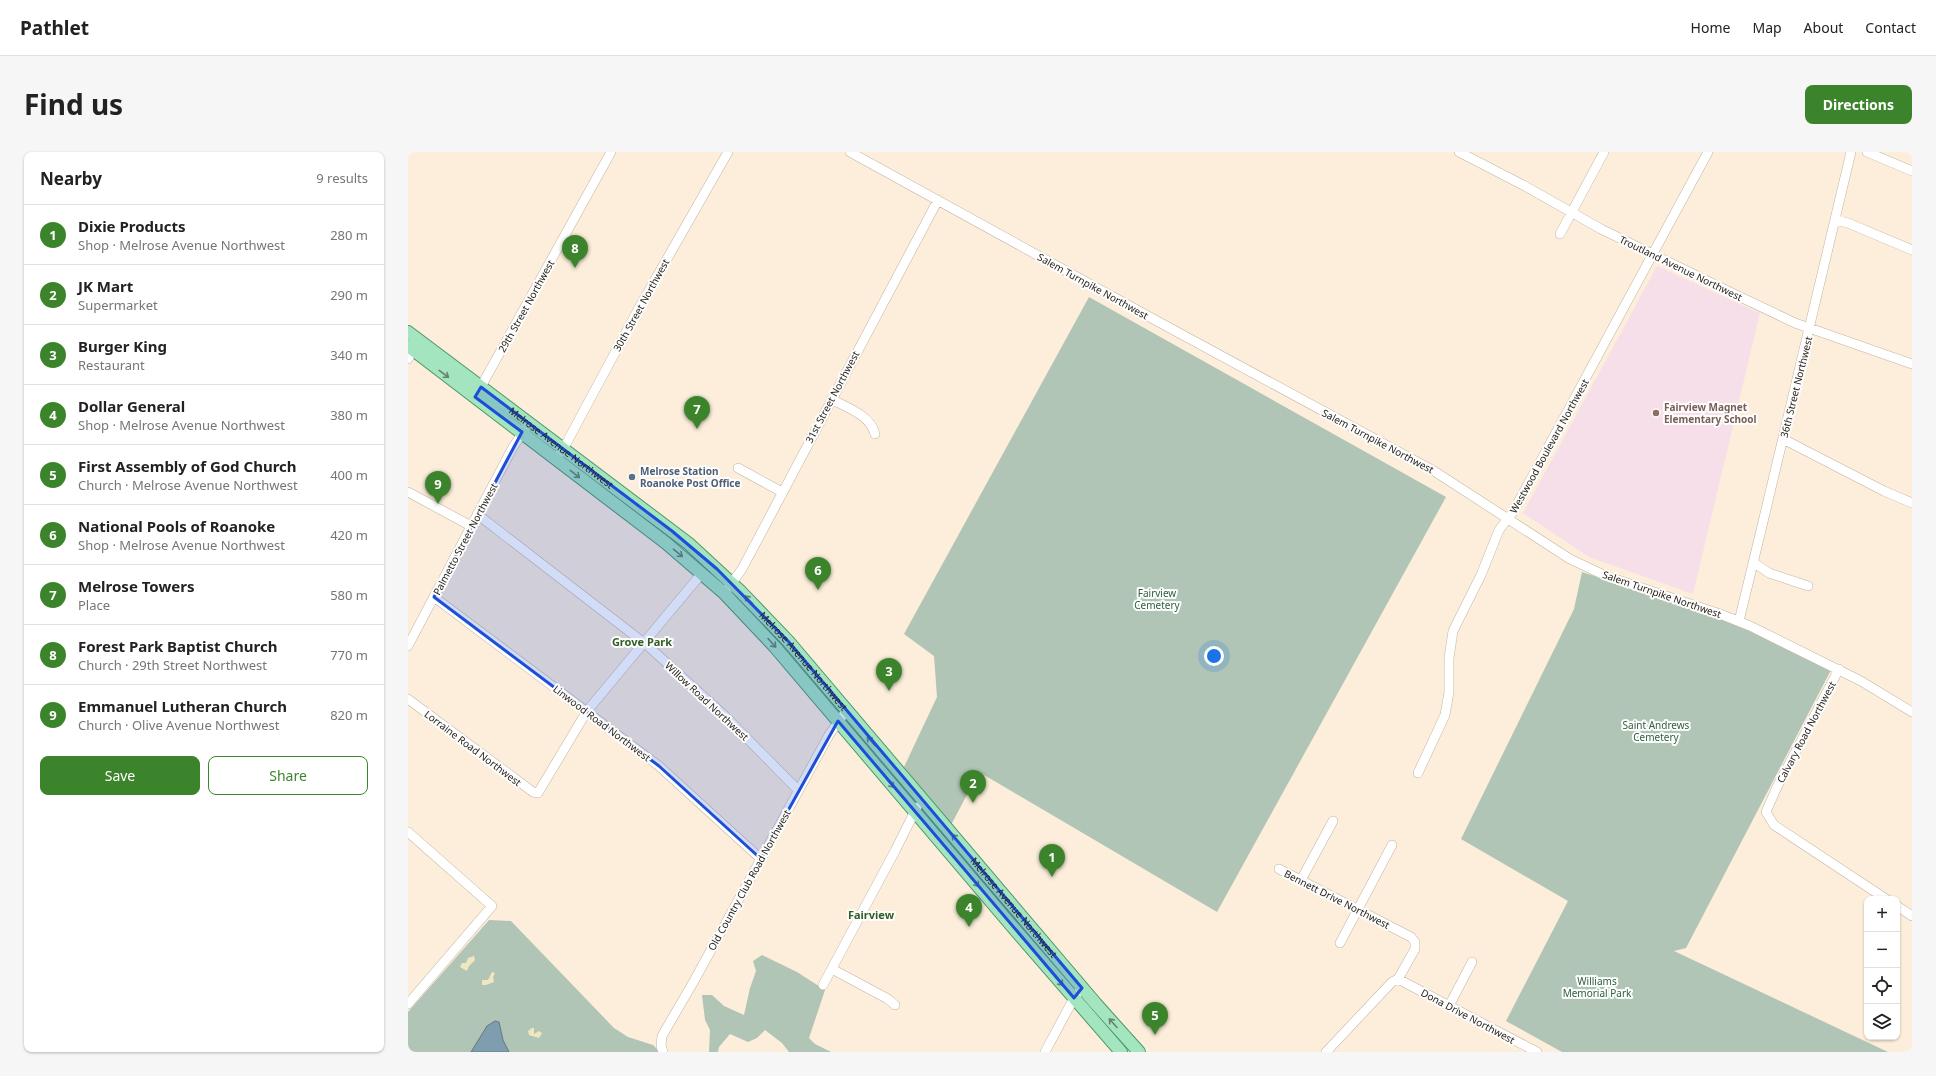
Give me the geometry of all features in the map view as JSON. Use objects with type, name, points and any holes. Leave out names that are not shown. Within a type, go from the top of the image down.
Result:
[{"type":"main road","name":"Melrose Avenue Northwest","points":[[408,332],[412,349],[478,392],[559,453],[672,531],[732,583],[788,642],[1082,988],[1139,1052]]},
{"type":"main road","name":"Melrose Avenue Northwest","points":[[559,453],[702,573],[724,593],[775,647],[1074,998],[1122,1052]]},
{"type":"street","name":"29th Street Northwest","points":[[478,392],[611,152]]},
{"type":"street","name":"30th Street Northwest","points":[[559,453],[639,308],[728,152]]},
{"type":"street","name":"Salem Turnpike Northwest","points":[[850,152],[1434,471],[1546,545],[1584,566],[1606,576],[1739,621],[1839,669],[1912,712]]},
{"type":"street","name":"Troutland Avenue Northwest","points":[[1459,152],[1652,255],[1788,320],[1912,364]]},
{"type":"street","points":[[1560,234],[1604,152]]},
{"type":"street","name":"Westwood Boulevard Northwest","points":[[1418,773],[1445,715],[1449,692],[1448,658],[1453,631],[1481,575],[1499,530],[1513,512],[1708,152]]},
{"type":"street","name":"36th Street Northwest","points":[[1739,621],[1851,152]]},
{"type":"street","points":[[1867,152],[1912,171]]},
{"type":"street","name":"31st Street Northwest","points":[[724,593],[742,569],[938,200]]},
{"type":"street","points":[[1835,220],[1848,223],[1912,250]]},
{"type":"street","points":[[831,399],[862,416],[870,423],[875,434]]},
{"type":"street","name":"Palmetto Street Northwest","points":[[408,646],[477,514],[526,428]]},
{"type":"street","points":[[1783,438],[1884,491],[1912,503]]},
{"type":"street","points":[[738,468],[782,492]]},
{"type":"street","points":[[408,492],[471,526]]},
{"type":"street","name":"Willow Road Northwest","points":[[477,514],[644,643],[725,716],[798,790]]},
{"type":"street","points":[[1753,562],[1776,576],[1808,586]]},
{"type":"street","points":[[587,711],[702,573]]},
{"type":"street","name":"Linwood Road Northwest","points":[[434,597],[669,773],[761,859]]},
{"type":"street","name":"Calvary Road Northwest","points":[[1839,669],[1773,795],[1766,812],[1774,825],[1881,896]]},
{"type":"street","name":"Lorraine Road Northwest","points":[[408,699],[527,788],[538,793],[587,711]]},
{"type":"street","name":"Old Country Club Road Northwest","points":[[663,1052],[661,1046],[662,1036],[694,981],[798,790],[838,721],[846,711]]},
{"type":"street","points":[[823,986],[915,811],[920,798]]},
{"type":"street","points":[[1301,880],[1333,821]]},
{"type":"street","points":[[408,832],[492,906],[408,1004]]},
{"type":"street","points":[[1340,943],[1392,845]]},
{"type":"street","name":"Bennett Drive Northwest","points":[[1279,868],[1413,939],[1416,946],[1398,980]]},
{"type":"street","points":[[1900,908],[1912,916]]},
{"type":"street","points":[[1449,1006],[1472,962]]},
{"type":"street","points":[[832,969],[888,999],[895,1005]]},
{"type":"street","points":[[1326,1052],[1392,982],[1398,980]]},
{"type":"street","name":"Dona Drive Northwest","points":[[1398,980],[1449,1006],[1526,1049],[1537,1052]]},
{"type":"street","points":[[1044,1052],[1074,998],[1082,988]]},
{"type":"highlighted area","points":[[481,387],[672,531],[717,569],[788,641],[1082,988],[1074,998],[838,721],[761,859],[659,766],[434,597],[522,432],[475,397]]},
{"type":"shaded area","name":"Fairview Magnet Elementary School","points":[[1657,266],[1760,313],[1693,594],[1589,557],[1523,513]]},
{"type":"green space","name":"Fairview Cemetery","points":[[1089,297],[1446,497],[1217,912],[979,772],[951,825],[904,767],[937,697],[934,656],[904,634]]},
{"type":"green space","name":"Saint Andrews Cemetery","points":[[1582,572],[1713,615],[1751,631],[1831,670],[1686,948],[1674,951],[1888,1052],[1562,1052],[1506,1021],[1568,901],[1461,839],[1574,609]]},
{"type":"green space","points":[[489,920],[511,921],[614,1028],[628,1037],[653,1045],[660,1052],[408,1052],[408,1012]]},
{"type":"green space","points":[[762,955],[797,972],[825,990],[809,1038],[815,1044],[831,1052],[789,1052],[782,1043],[765,1030],[757,1038],[748,1042],[730,1034],[719,1047],[718,1052],[709,1052],[710,1030],[705,1020],[702,995],[712,995],[724,1006],[744,1015],[750,988],[756,971],[753,961]]},
{"type":"sand","points":[[474,956],[475,960],[469,966],[467,971],[460,967],[462,963],[466,963],[468,958]]},
{"type":"sand","points":[[492,972],[495,973],[493,977],[494,982],[482,985],[482,980],[488,980]]},
{"type":"sand","points":[[534,1028],[534,1034],[539,1031],[542,1033],[539,1038],[529,1035],[528,1031]]},
{"type":"water","points":[[495,1021],[499,1022],[503,1040],[509,1052],[471,1052],[487,1026]]},
{"type":"place","name":"Forest Park Baptist Church","points":[[575,268]]},
{"type":"place","name":"Fairview Magnet Elementary School","points":[[1656,413]]},
{"type":"place","name":"Melrose Towers","points":[[697,429]]},
{"type":"place","name":"Melrose Station Roanoke Post Office","points":[[632,477]]},
{"type":"place","name":"Emmanuel Lutheran Church","points":[[438,504]]},
{"type":"place","name":"National Pools of Roanoke","points":[[818,590]]},
{"type":"place","name":"Burger King","points":[[889,691]]},
{"type":"place","name":"JK Mart","points":[[973,803]]},
{"type":"place","name":"Dixie Products","points":[[1052,877]]},
{"type":"place","name":"Dollar General","points":[[969,927]]},
{"type":"place","name":"First Assembly of God Church","points":[[1155,1035]]},
{"type":"district","name":"Grove Park","points":[[642,642]]},
{"type":"district","name":"Fairview","points":[[871,915]]},
{"type":"park label","name":"Williams Memorial Park","points":[[1597,986]]}]
